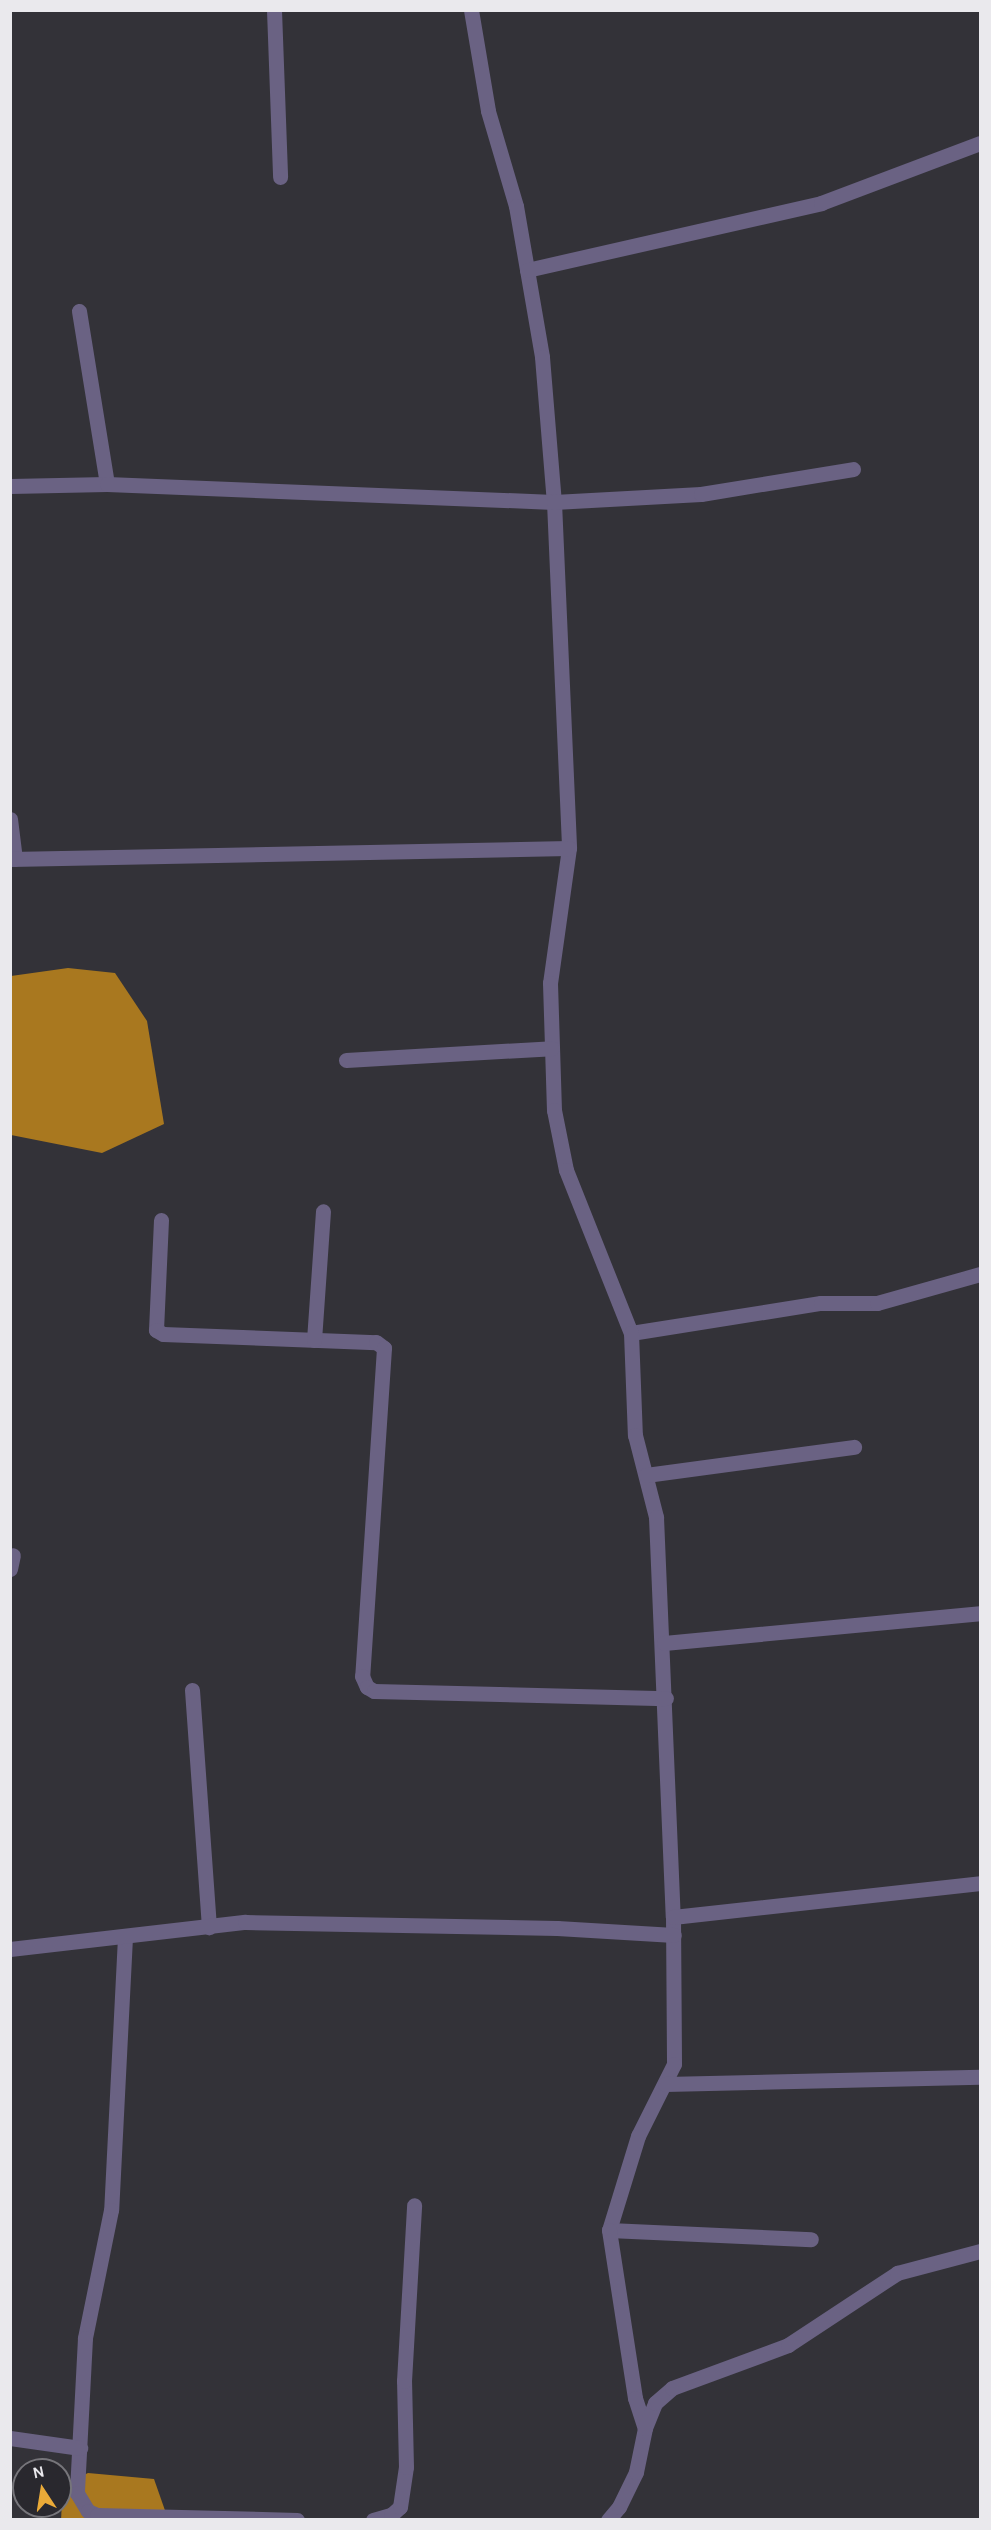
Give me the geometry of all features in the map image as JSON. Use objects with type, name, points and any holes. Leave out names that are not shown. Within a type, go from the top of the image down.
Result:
[{"type":"street","points":[[274,10],[280,177]]},
{"type":"street","points":[[471,10],[488,111],[516,206],[542,357],[554,502],[569,848],[550,983],[554,1110],[566,1170],[631,1334],[635,1435],[656,1517],[664,1643],[674,1935],[674,2064],[638,2136],[609,2230],[635,2398],[645,2428]]},
{"type":"street","points":[[527,270],[821,203],[981,143]]},
{"type":"street","points":[[79,311],[107,484]]},
{"type":"street","points":[[10,486],[107,484],[554,502],[701,494],[853,469]]},
{"type":"street","points":[[10,819],[13,859],[569,848]]},
{"type":"street","points":[[346,1060],[552,1048]]},
{"type":"street","points":[[314,1340],[322,1211]]},
{"type":"street","points":[[161,1220],[156,1330],[164,1334],[376,1342],[384,1348],[386,1358],[362,1676],[367,1687],[375,1691],[666,1698]]},
{"type":"street","points":[[631,1334],[821,1303],[877,1303],[981,1274]]},
{"type":"street","points":[[646,1475],[854,1447]]},
{"type":"street","points":[[664,1643],[981,1613]]},
{"type":"street","points":[[192,1690],[209,1927]]},
{"type":"street","points":[[673,1917],[981,1883]]},
{"type":"street","points":[[10,1949],[245,1922],[674,1935]]},
{"type":"street","points":[[124,1936],[111,2210],[85,2338],[77,2493],[88,2511],[97,2515],[297,2520]]},
{"type":"street","points":[[665,2084],[981,2077]]},
{"type":"street","points":[[373,2520],[391,2515],[400,2507],[406,2468],[404,2381],[414,2205]]},
{"type":"street","points":[[609,2230],[811,2239]]},
{"type":"street","points":[[608,2520],[620,2507],[636,2472],[645,2428],[655,2403],[672,2388],[788,2345],[897,2273],[981,2251]]},
{"type":"street","points":[[10,2438],[80,2448]]},
{"type":"shaded area","points":[[68,968],[115,973],[147,1021],[164,1124],[102,1153],[11,1135],[11,976]]},
{"type":"shaded area","points":[[88,2473],[154,2479],[168,2519],[61,2520],[61,2518],[72,2518],[72,2481]]}]
